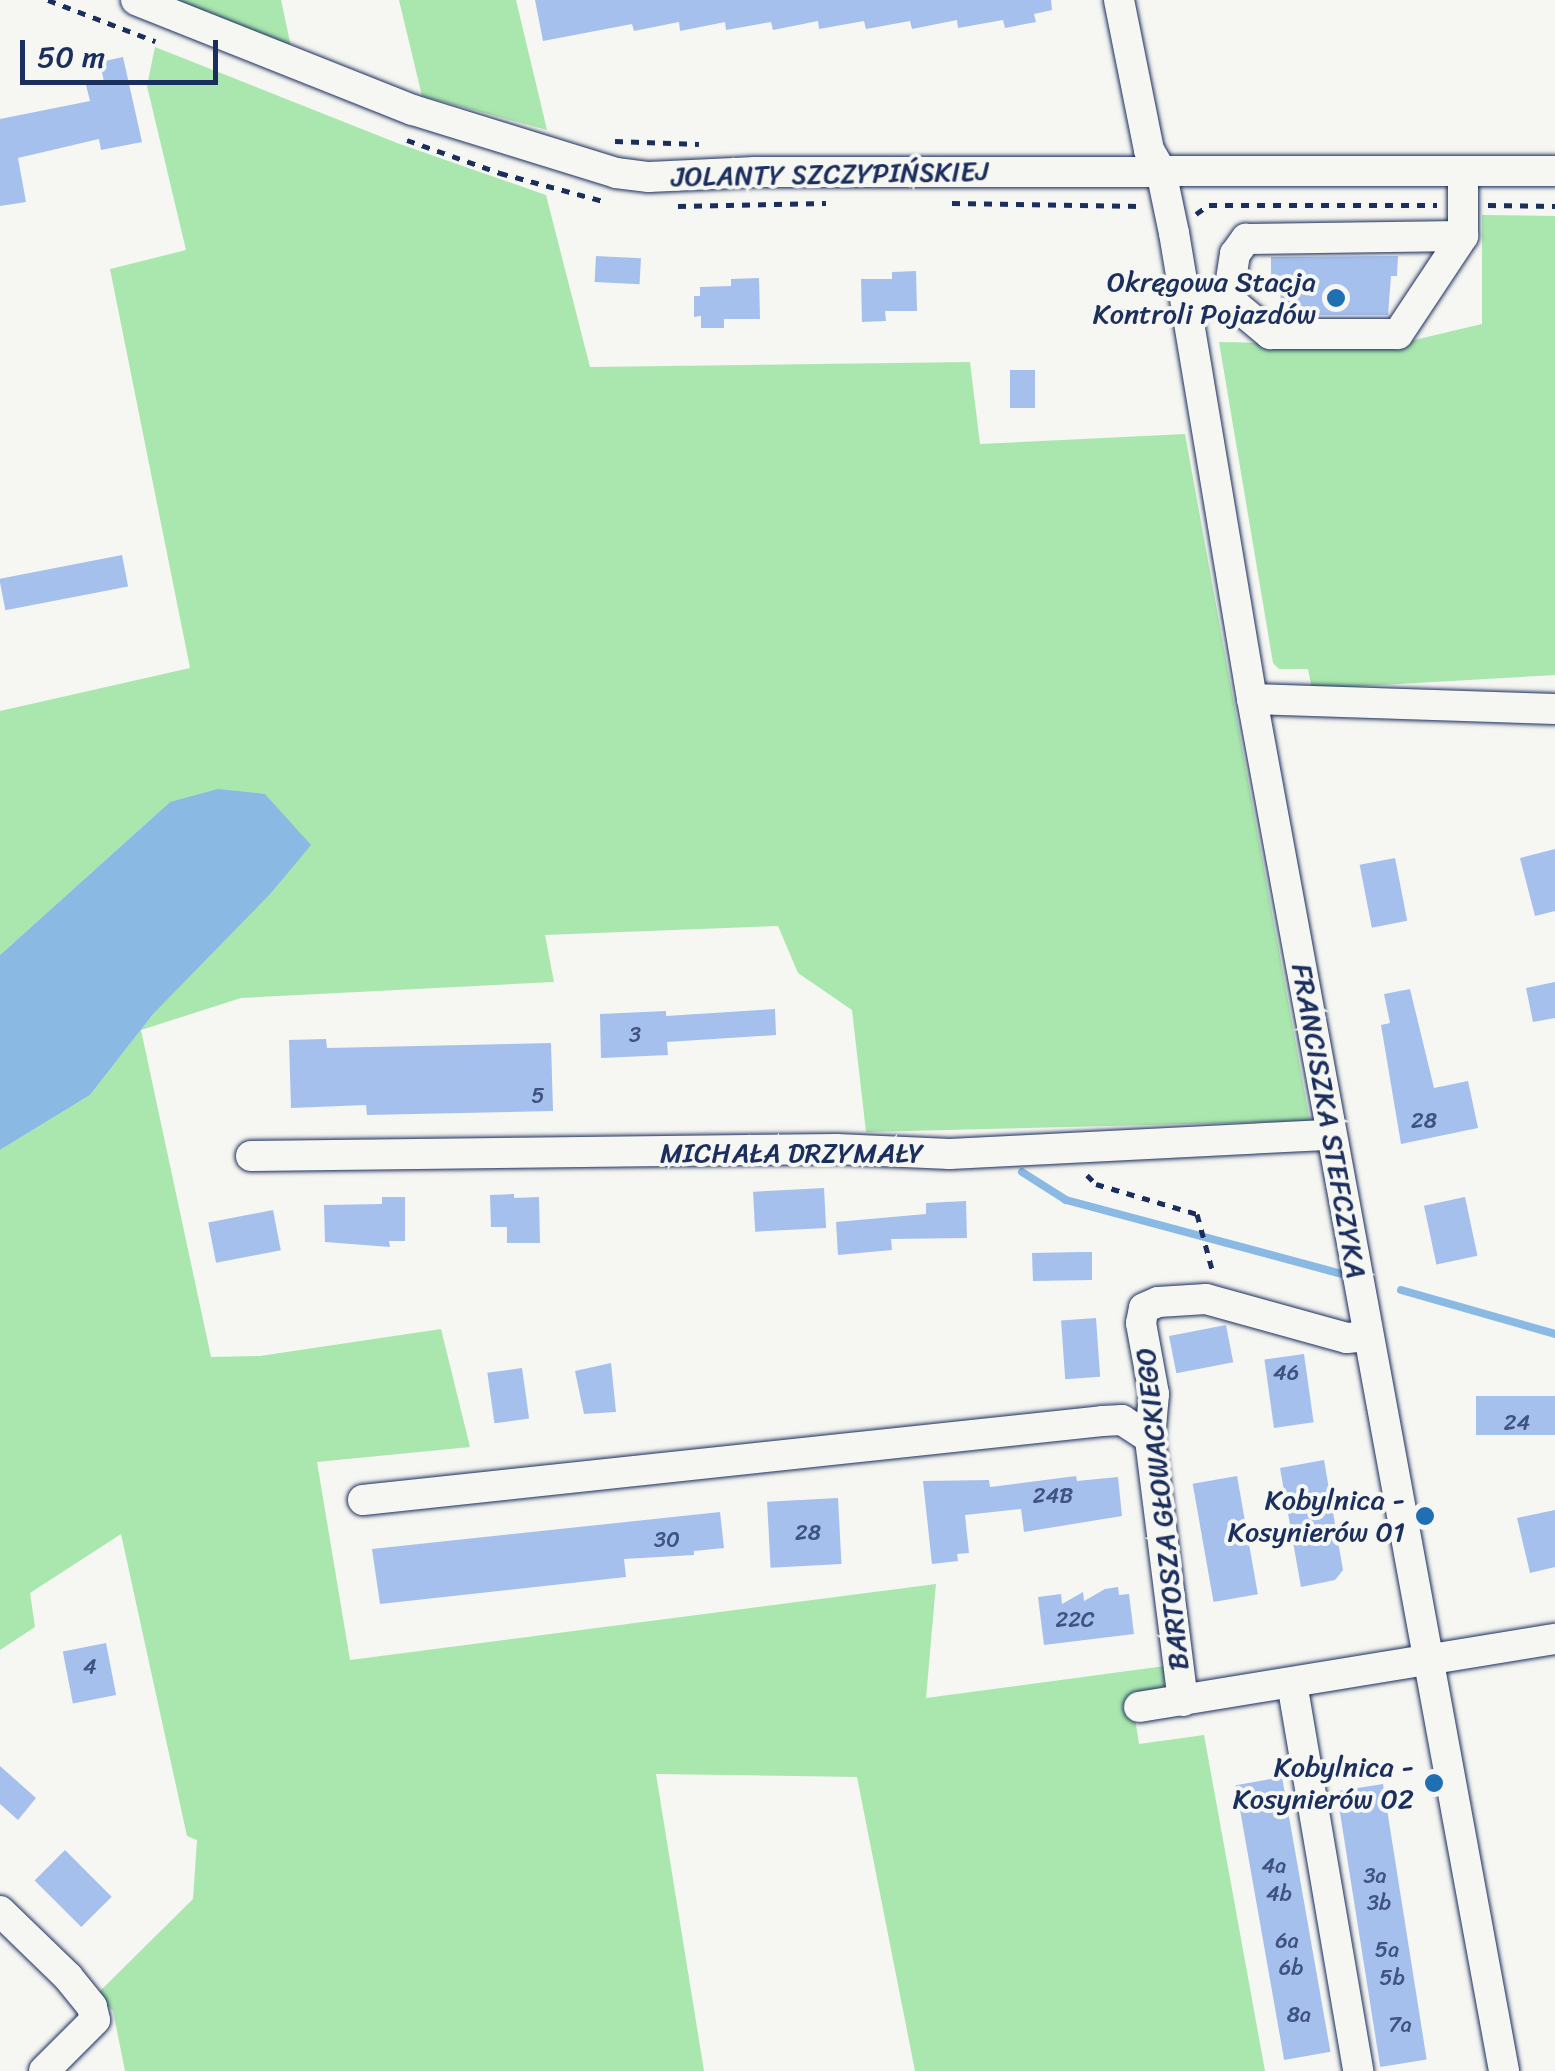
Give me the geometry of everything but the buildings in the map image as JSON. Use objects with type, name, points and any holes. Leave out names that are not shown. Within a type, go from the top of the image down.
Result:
[{"type":"street","name":"JOLANTY SZCZYPIŃSKIEJ","points":[[136,0],[414,110],[616,173],[649,177],[1160,171],[1555,172]]},
{"type":"street","name":"FRANCISZKA STEFCZYKA","points":[[1119,0],[1148,150],[1160,171],[1186,305],[1252,699],[1504,2071]]},
{"type":"street","points":[[1228,298],[1270,334],[1398,334],[1464,236],[1464,172]]},
{"type":"street","points":[[1228,298],[1232,264],[1246,239],[1464,236]]},
{"type":"street","points":[[1186,305],[1228,298]]},
{"type":"street","points":[[1252,699],[1555,709]]},
{"type":"street","name":"MICHAŁA DRZYMAŁY","points":[[251,1156],[836,1149],[950,1154],[1332,1135]]},
{"type":"street","name":"BARTOSZA GŁOWACKIEGO","points":[[1183,1701],[1150,1438],[1154,1394],[1140,1323],[1144,1308],[1158,1302],[1206,1300],[1348,1338],[1368,1336]]},
{"type":"street","points":[[363,1500],[1102,1421],[1122,1420],[1150,1438]]},
{"type":"street","name":"BARTOSZA GŁOWACKIEGO","points":[[1139,1707],[1555,1639]]},
{"type":"street","points":[[1292,1683],[1358,2071]]},
{"type":"street","points":[[0,1910],[85,1996],[95,2020],[44,2071]]},
{"type":"path","points":[[1193,220],[1208,205],[1555,206]]},
{"type":"path","points":[[1075,1148],[1096,1184],[1197,1214],[1204,1247]]},
{"type":"green space","points":[[174,0],[281,0],[291,47]]},
{"type":"green space","points":[[399,0],[516,0],[547,130],[422,96]]},
{"type":"green space","points":[[155,47],[397,143],[546,195],[590,367],[970,362],[980,444],[1185,434],[1310,1121],[866,1132],[852,1010],[798,973],[778,926],[545,935],[554,982],[241,998],[141,1030],[211,1357],[260,1356],[441,1329],[470,1447],[317,1462],[350,1660],[936,1584],[926,1698],[1165,1666],[1164,1685],[1155,1693],[1132,1698],[1139,1744],[1204,1735],[1265,2071],[915,2071],[857,1777],[656,1774],[704,2071],[125,2071],[113,2011],[96,1995],[193,1899],[197,1840],[187,1836],[121,1534],[30,1593],[35,1627],[0,1650],[0,1150],[90,1095],[154,1013],[170,802],[0,955],[0,711],[190,668],[110,269],[186,250],[147,86]]},
{"type":"green space","points":[[1482,215],[1555,216],[1555,675],[1312,689],[1308,669],[1279,669],[1273,663],[1219,342],[1393,345],[1482,324]]},
{"type":"water","points":[[218,789],[265,794],[311,845],[271,893],[154,1013],[90,1095],[0,1150],[0,955],[170,802]]},
{"type":"waterway","points":[[1022,1172],[1066,1200],[1343,1274]]},
{"type":"waterway","points":[[1401,1290],[1555,1334]]},
{"type":"place","name":"Okręgowa Stacja Kontroli Pojazdów","points":[[1336,298]]},
{"type":"place","name":"Kobylnica - Kosynierów 01","points":[[1425,1516]]},
{"type":"place","name":"Kobylnica - Kosynierów 02","points":[[1434,1783]]}]
